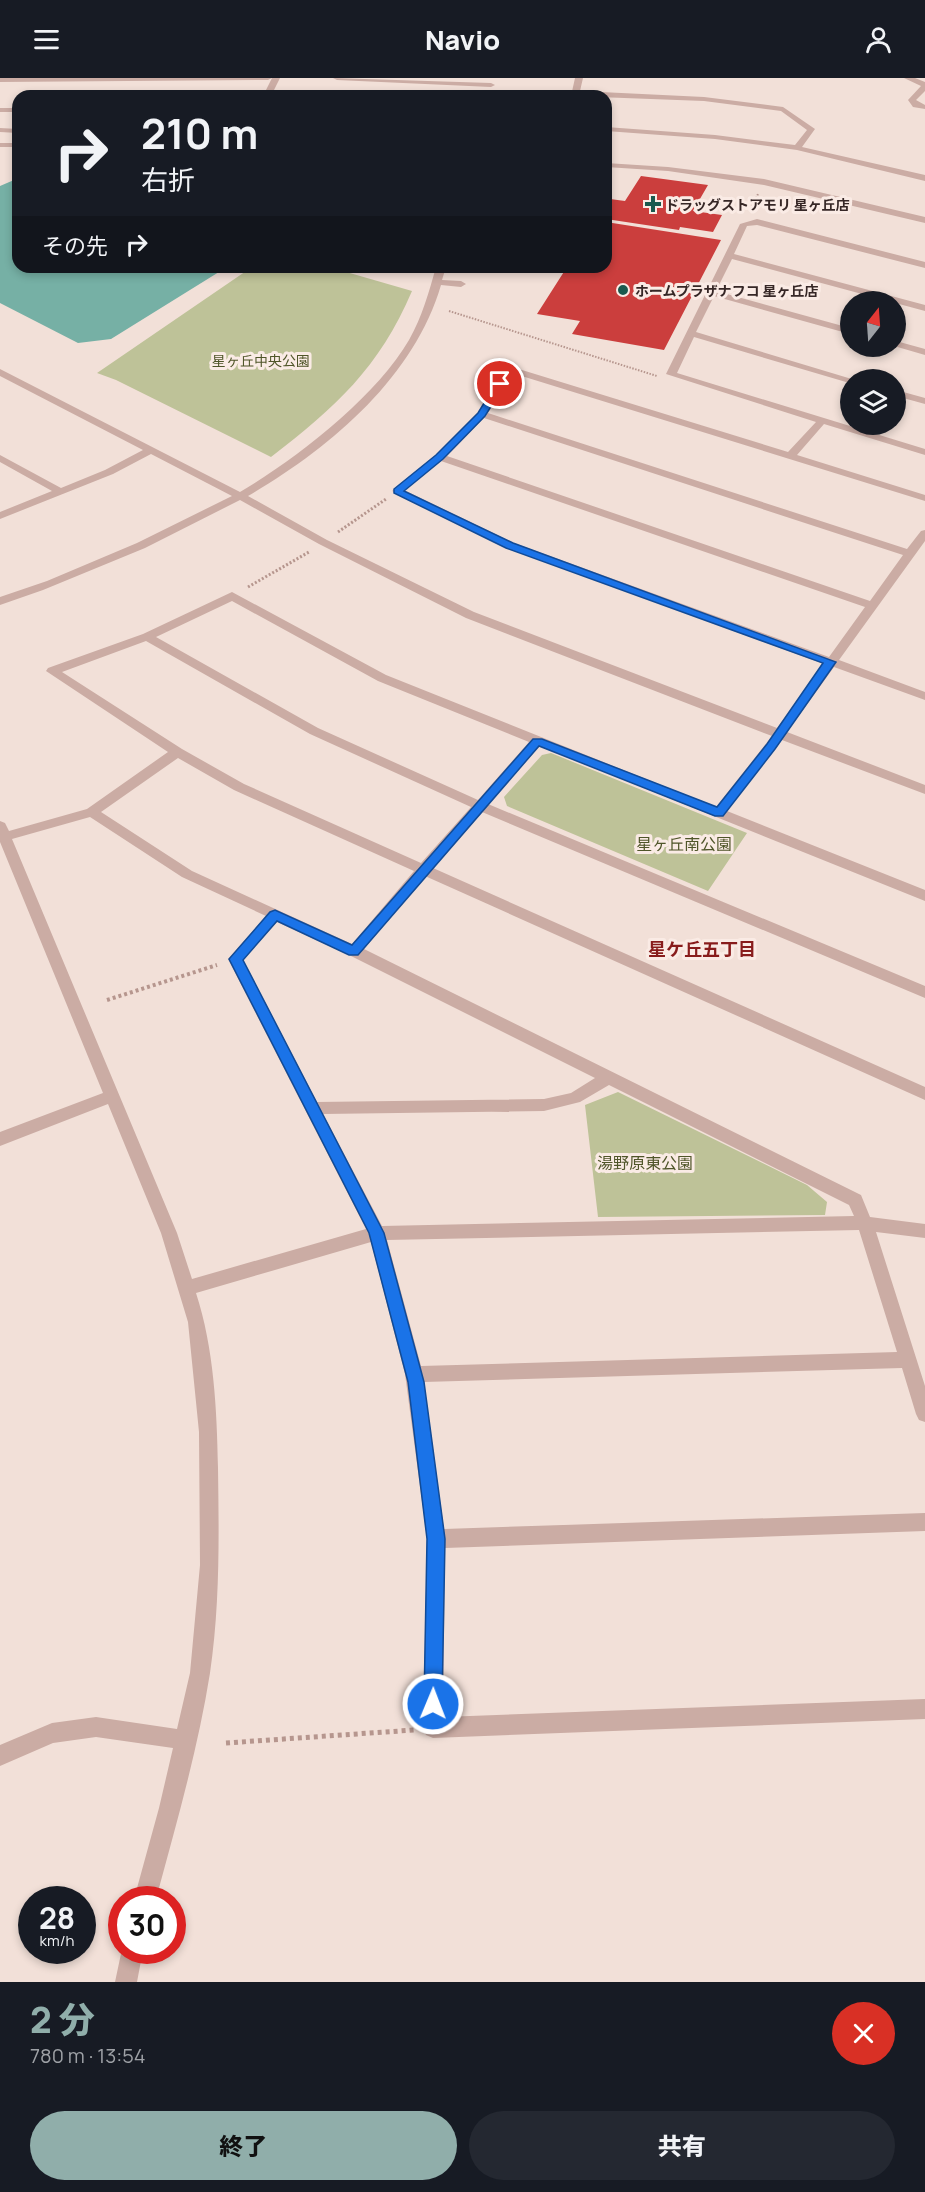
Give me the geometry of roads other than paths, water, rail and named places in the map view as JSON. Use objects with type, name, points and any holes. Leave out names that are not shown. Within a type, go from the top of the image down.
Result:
[{"type":"street","points":[[0,80],[268,78]]},
{"type":"street","points":[[337,78],[400,83],[493,82]]},
{"type":"street","points":[[908,78],[925,86],[912,100],[916,105],[925,107]]},
{"type":"street","points":[[612,95],[704,99],[783,110],[811,129],[797,148]]},
{"type":"street","points":[[612,129],[715,137],[797,148],[925,178]]},
{"type":"street","points":[[612,165],[680,171],[764,182],[925,220]]},
{"type":"street","points":[[925,265],[757,222],[744,224],[671,374],[925,452]]},
{"type":"street","points":[[729,255],[925,308]]},
{"type":"street","points":[[0,601],[26,593],[175,532],[242,497],[318,443],[341,425],[367,399],[407,351],[428,313],[439,273]]},
{"type":"street","points":[[437,282],[461,284]]},
{"type":"street","points":[[711,292],[840,328]]},
{"type":"street","points":[[691,333],[840,377]]},
{"type":"street","points":[[906,347],[925,352]]},
{"type":"street","points":[[925,498],[509,369],[482,414],[440,457],[397,491],[510,546],[925,696]]},
{"type":"street","points":[[0,372],[242,497],[323,542],[470,615],[925,790]]},
{"type":"street","points":[[906,396],[925,401]]},
{"type":"street","points":[[482,414],[910,554]]},
{"type":"street","points":[[790,456],[822,421]]},
{"type":"street","points":[[0,516],[109,472],[150,451]]},
{"type":"street","points":[[440,457],[871,605]]},
{"type":"street","points":[[0,458],[61,492]]},
{"type":"street","points":[[719,813],[925,533]]},
{"type":"street","points":[[925,896],[382,678],[293,632],[232,596],[147,637],[52,671],[177,752],[238,787],[925,1094]]},
{"type":"street","points":[[147,637],[314,731],[480,806],[925,992]]},
{"type":"street","points":[[354,951],[537,741]]},
{"type":"street","points":[[148,1886],[186,1740],[200,1673],[210,1565],[208,1432],[197,1322],[169,1233],[2,832],[92,812],[177,752]]},
{"type":"street","points":[[92,812],[187,874],[354,951],[855,1200],[865,1223],[925,1414]]},
{"type":"street","points":[[275,915],[236,959],[377,1233],[414,1374],[436,1539],[432,1728],[925,1709]]},
{"type":"street","points":[[312,1108],[544,1105],[575,1098],[608,1078]]},
{"type":"street","points":[[0,1139],[113,1096]]},
{"type":"street","points":[[186,1288],[377,1233],[865,1223],[925,1231]]},
{"type":"street","points":[[414,1374],[908,1360]]},
{"type":"street","points":[[436,1539],[925,1522]]},
{"type":"street","points":[[0,1756],[52,1733],[96,1727],[186,1740]]},
{"type":"street","points":[[126,1982],[129,1964]]},
{"type":"water","points":[[12,181],[12,273],[217,273],[111,339],[78,343],[0,303],[0,186]]},
{"type":"place","name":"ドラッグストアモリ 星ヶ丘店","points":[[653,204]]},
{"type":"place","name":"ホームプラザナフコ 星ヶ丘店","points":[[623,290]]},
{"type":"district","name":"星ケ丘五丁目","points":[[702,949]]},
{"type":"park label","name":"星ヶ丘中央公園","points":[[261,360]]},
{"type":"park label","name":"星ヶ丘南公園","points":[[684,844]]},
{"type":"park label","name":"湯野原東公園","points":[[645,1163]]}]
